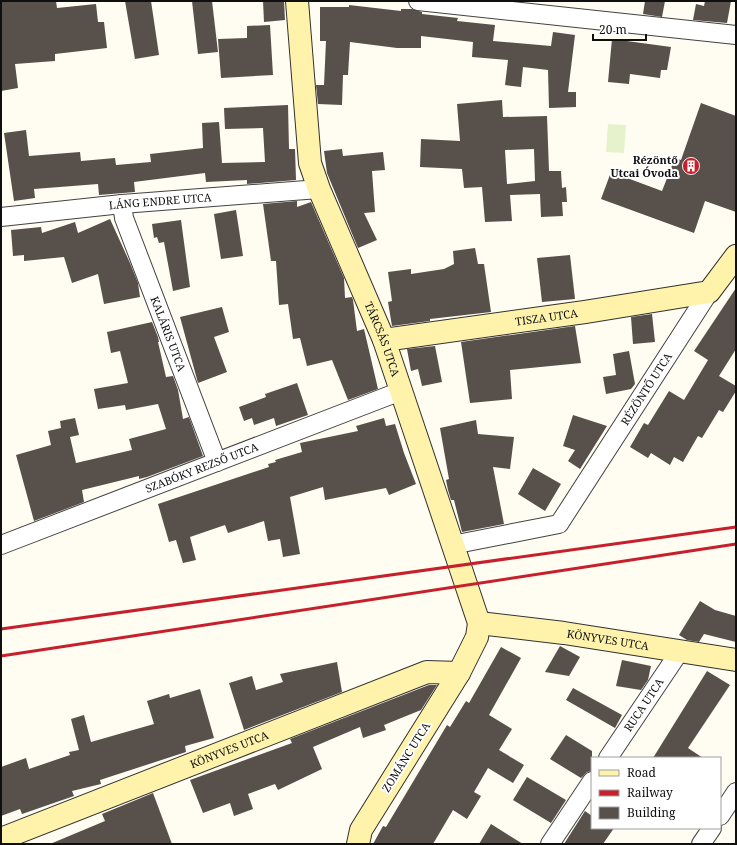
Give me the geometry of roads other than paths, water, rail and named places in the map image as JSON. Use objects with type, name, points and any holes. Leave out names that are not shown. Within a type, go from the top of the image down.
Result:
[{"type":"main road","name":"TÁRCSÁS UTCA","points":[[297,1],[310,163],[319,189],[384,340],[479,623]]},
{"type":"main road","name":"RÉZÖNTŐ UTCA","points":[[709,292],[736,256]]},
{"type":"main road","name":"TISZA UTCA","points":[[384,340],[585,312],[709,292]]},
{"type":"main road","name":"KÖNYVES UTCA","points":[[479,623],[564,633],[736,660]]},
{"type":"main road","points":[[459,672],[476,637],[479,623]]},
{"type":"main road","name":"KÖNYVES UTCA","points":[[1,839],[427,672],[459,672]]},
{"type":"main road","name":"ZOMÁNC UTCA","points":[[358,844],[362,830],[459,672]]},
{"type":"street","points":[[418,1],[736,35]]},
{"type":"street","name":"LÁNG ENDRE UTCA","points":[[1,217],[122,204],[319,189]]},
{"type":"street","name":"KALÁRIS UTCA","points":[[122,204],[124,218],[217,462]]},
{"type":"street","name":"RÉZÖNTŐ UTCA","points":[[452,545],[559,524],[709,292]]},
{"type":"street","name":"SZABÓKY REZSŐ UTCA","points":[[1,545],[401,391]]},
{"type":"street","name":"RUCA UTCA","points":[[609,757],[680,651]]},
{"type":"street","points":[[550,844],[591,782]]},
{"type":"street","points":[[721,814],[736,792]]},
{"type":"street","points":[[701,844],[711,829]]},
{"type":"railway","points":[[1,629],[736,527]]},
{"type":"railway","points":[[1,656],[736,544]]},
{"type":"place","name":"Rézöntő Utcai Óvoda","points":[[691,166]]}]
